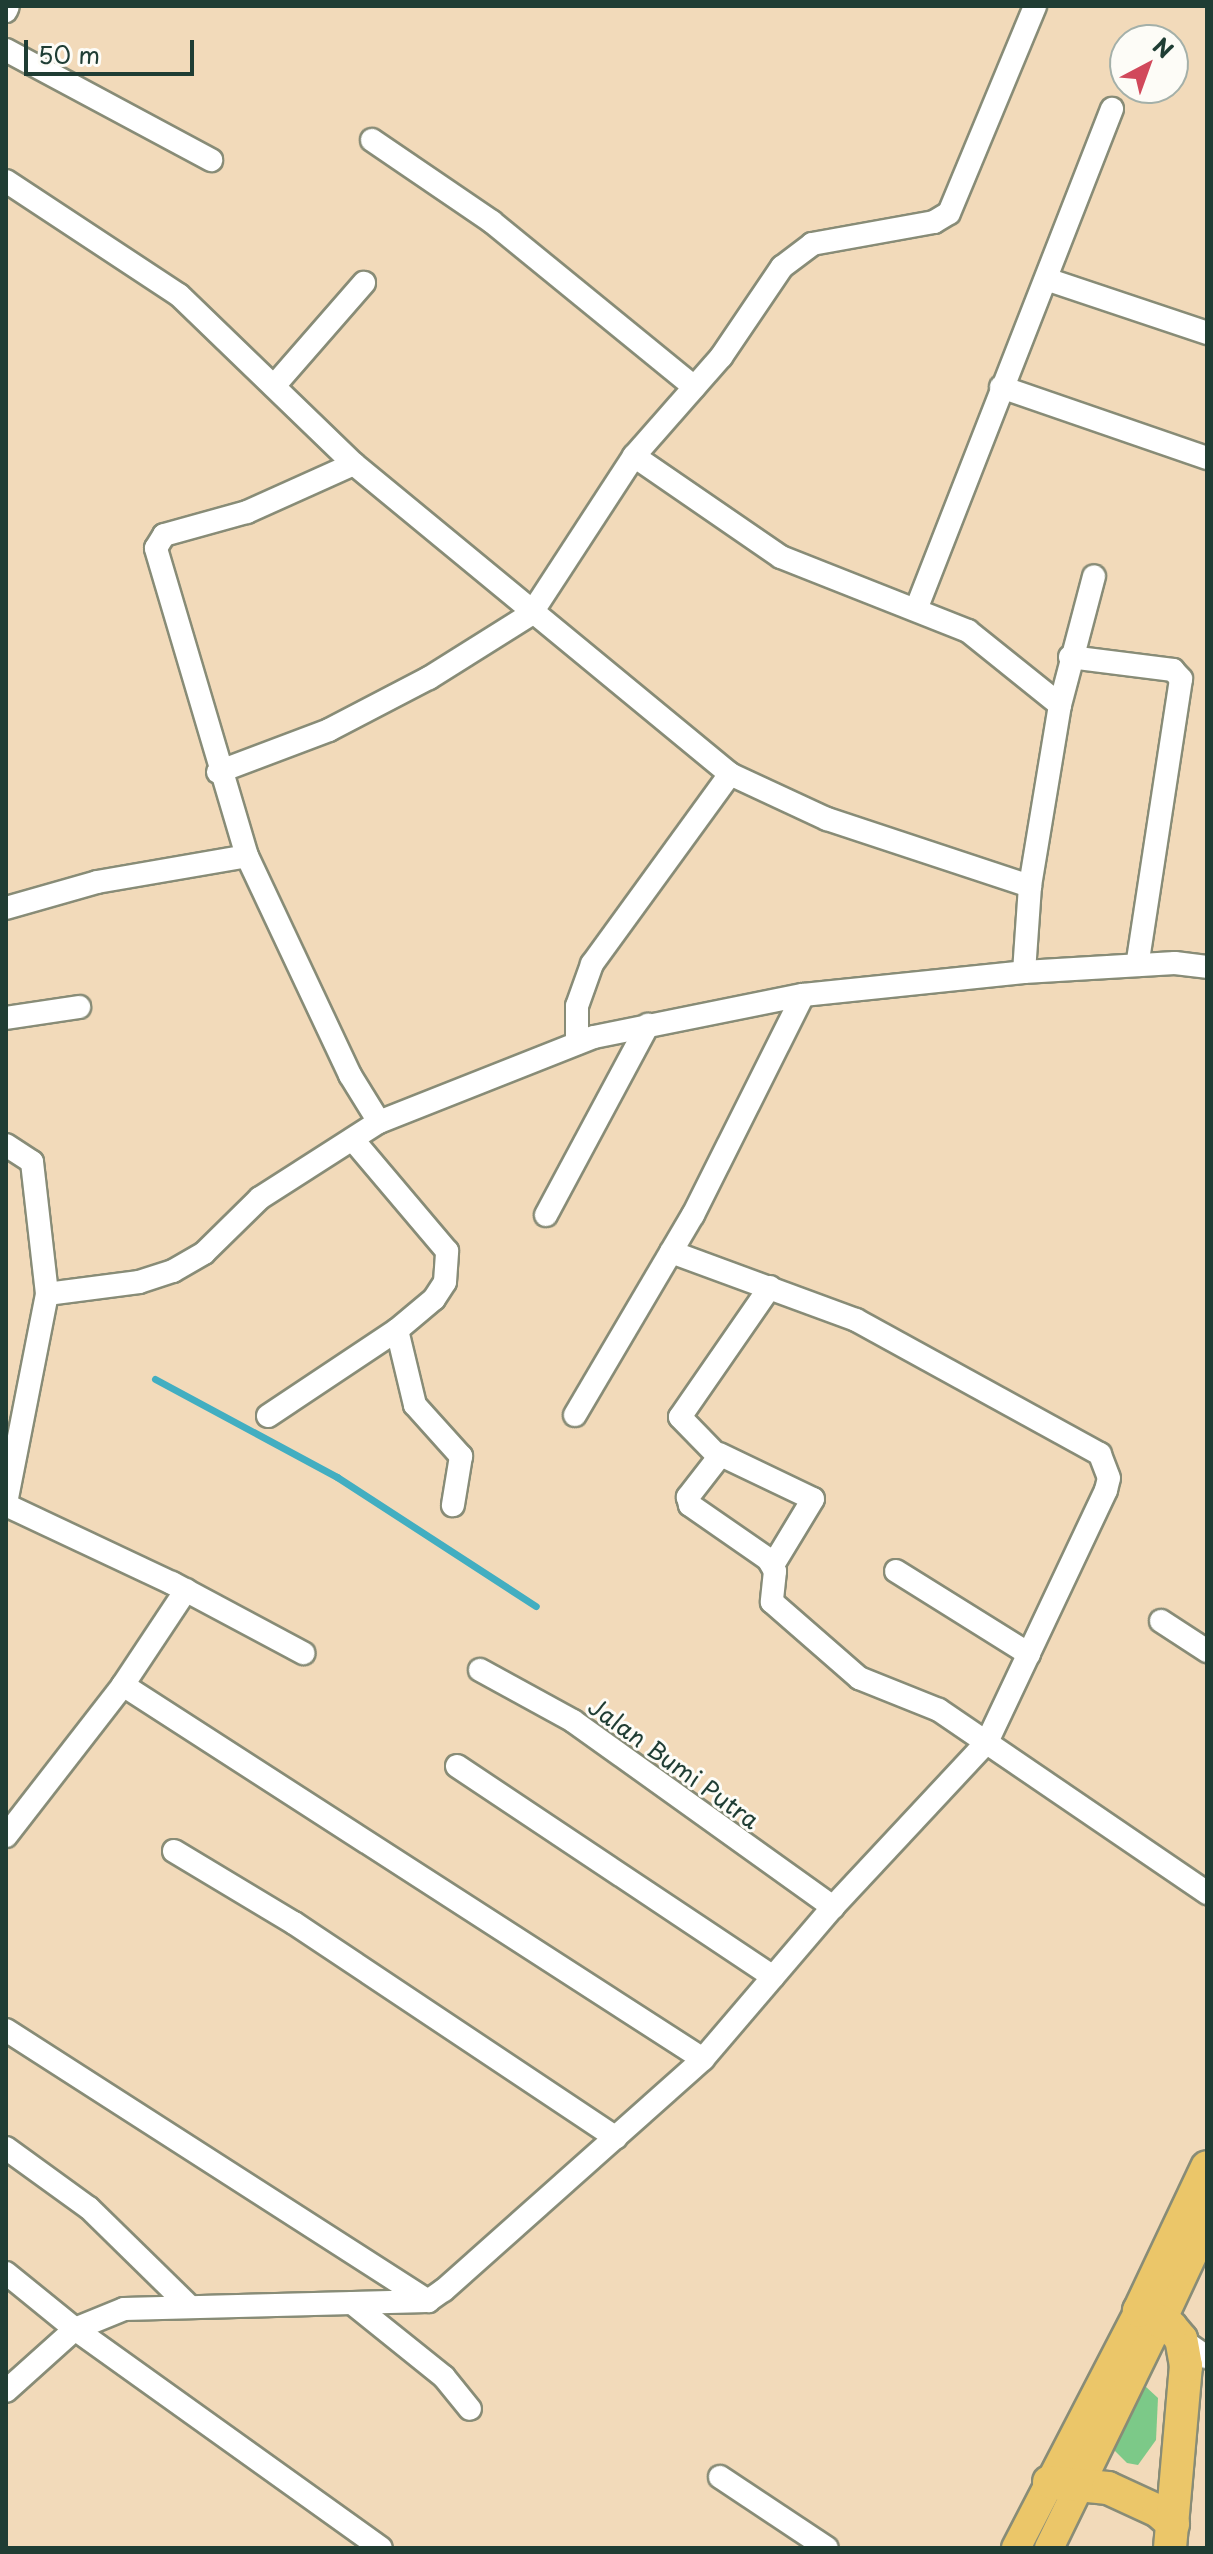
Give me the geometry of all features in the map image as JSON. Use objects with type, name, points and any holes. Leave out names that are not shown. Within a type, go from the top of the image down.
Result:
[{"type":"highway","points":[[1173,2540],[1187,2390],[1172,2332],[1207,2167]]},
{"type":"highway","points":[[1172,2332],[1207,2219]]},
{"type":"highway","points":[[1064,2483],[1128,2495],[1173,2540]]},
{"type":"main road","points":[[1016,2548],[1172,2332]]},
{"type":"main road","points":[[1049,2548],[1064,2483]]},
{"type":"street","points":[[218,772],[329,730],[429,678],[531,614],[634,456],[694,387],[782,267],[801,251],[829,240],[934,222],[949,213],[1035,6]]},
{"type":"street","points":[[6,50],[211,160]]},
{"type":"street","points":[[917,607],[1001,387],[1049,280],[1112,109]]},
{"type":"street","points":[[372,140],[492,222],[694,387]]},
{"type":"street","points":[[6,181],[179,295],[354,464],[531,614],[730,774],[827,819],[1030,886]]},
{"type":"street","points":[[1049,280],[1207,333]]},
{"type":"street","points":[[274,386],[364,283]]},
{"type":"street","points":[[1001,387],[1207,458]]},
{"type":"street","points":[[634,456],[781,557],[917,607],[968,631],[1060,705]]},
{"type":"street","points":[[354,464],[247,512],[159,540],[157,561],[218,772],[247,856],[350,1075],[379,1122]]},
{"type":"street","points":[[1024,972],[1030,886],[1060,705],[1070,657],[1094,576]]},
{"type":"street","points":[[1070,657],[1173,670],[1181,679],[1137,965]]},
{"type":"street","points":[[577,1043],[577,1006],[592,964],[730,774]]},
{"type":"street","points":[[6,908],[97,882],[247,856]]},
{"type":"street","points":[[47,1294],[139,1282],[173,1271],[204,1253],[260,1198],[355,1142],[379,1122],[577,1043],[648,1025],[803,995],[1024,972],[1137,965],[1207,967]]},
{"type":"street","points":[[575,1415],[671,1252],[803,995]]},
{"type":"street","points":[[6,1018],[79,1007]]},
{"type":"street","points":[[546,1215],[648,1025]]},
{"type":"street","points":[[268,1416],[397,1330],[434,1299],[445,1282],[447,1251],[355,1142]]},
{"type":"street","points":[[6,1145],[32,1162],[47,1294],[14,1433],[6,1504],[186,1590],[303,1653]]},
{"type":"street","points":[[6,2391],[75,2329],[124,2309],[428,2301],[703,2059],[833,1907],[987,1742],[1106,1490],[1109,1478],[1100,1454],[856,1320],[671,1252]]},
{"type":"street","points":[[770,1287],[680,1417],[719,1454],[813,1499],[773,1565],[772,1602],[859,1678],[905,1693],[987,1742],[1207,1893]]},
{"type":"street","points":[[397,1330],[415,1405],[461,1456],[453,1505]]},
{"type":"street","points":[[719,1454],[688,1501],[773,1565]]},
{"type":"street","points":[[896,1571],[1029,1654]]},
{"type":"street","points":[[6,1836],[123,1685],[186,1590]]},
{"type":"street","points":[[1161,1621],[1207,1651]]},
{"type":"street","name":"Jalan Bumi Putra","points":[[480,1670],[573,1721],[833,1907]]},
{"type":"street","points":[[123,1685],[703,2059]]},
{"type":"street","points":[[457,1766],[773,1977]]},
{"type":"street","points":[[174,1851],[294,1923],[616,2138]]},
{"type":"street","points":[[6,2030],[428,2301]]},
{"type":"street","points":[[6,2148],[89,2208],[190,2307]]},
{"type":"street","points":[[6,2273],[75,2329],[381,2548]]},
{"type":"street","points":[[352,2303],[444,2377],[470,2409]]},
{"type":"street","points":[[720,2477],[827,2548]]},
{"type":"green space","points":[[1145,2386],[1158,2398],[1156,2440],[1138,2465],[1127,2463],[1110,2446],[1136,2391]]},
{"type":"waterway","points":[[155,1379],[337,1477],[536,1606]]}]
